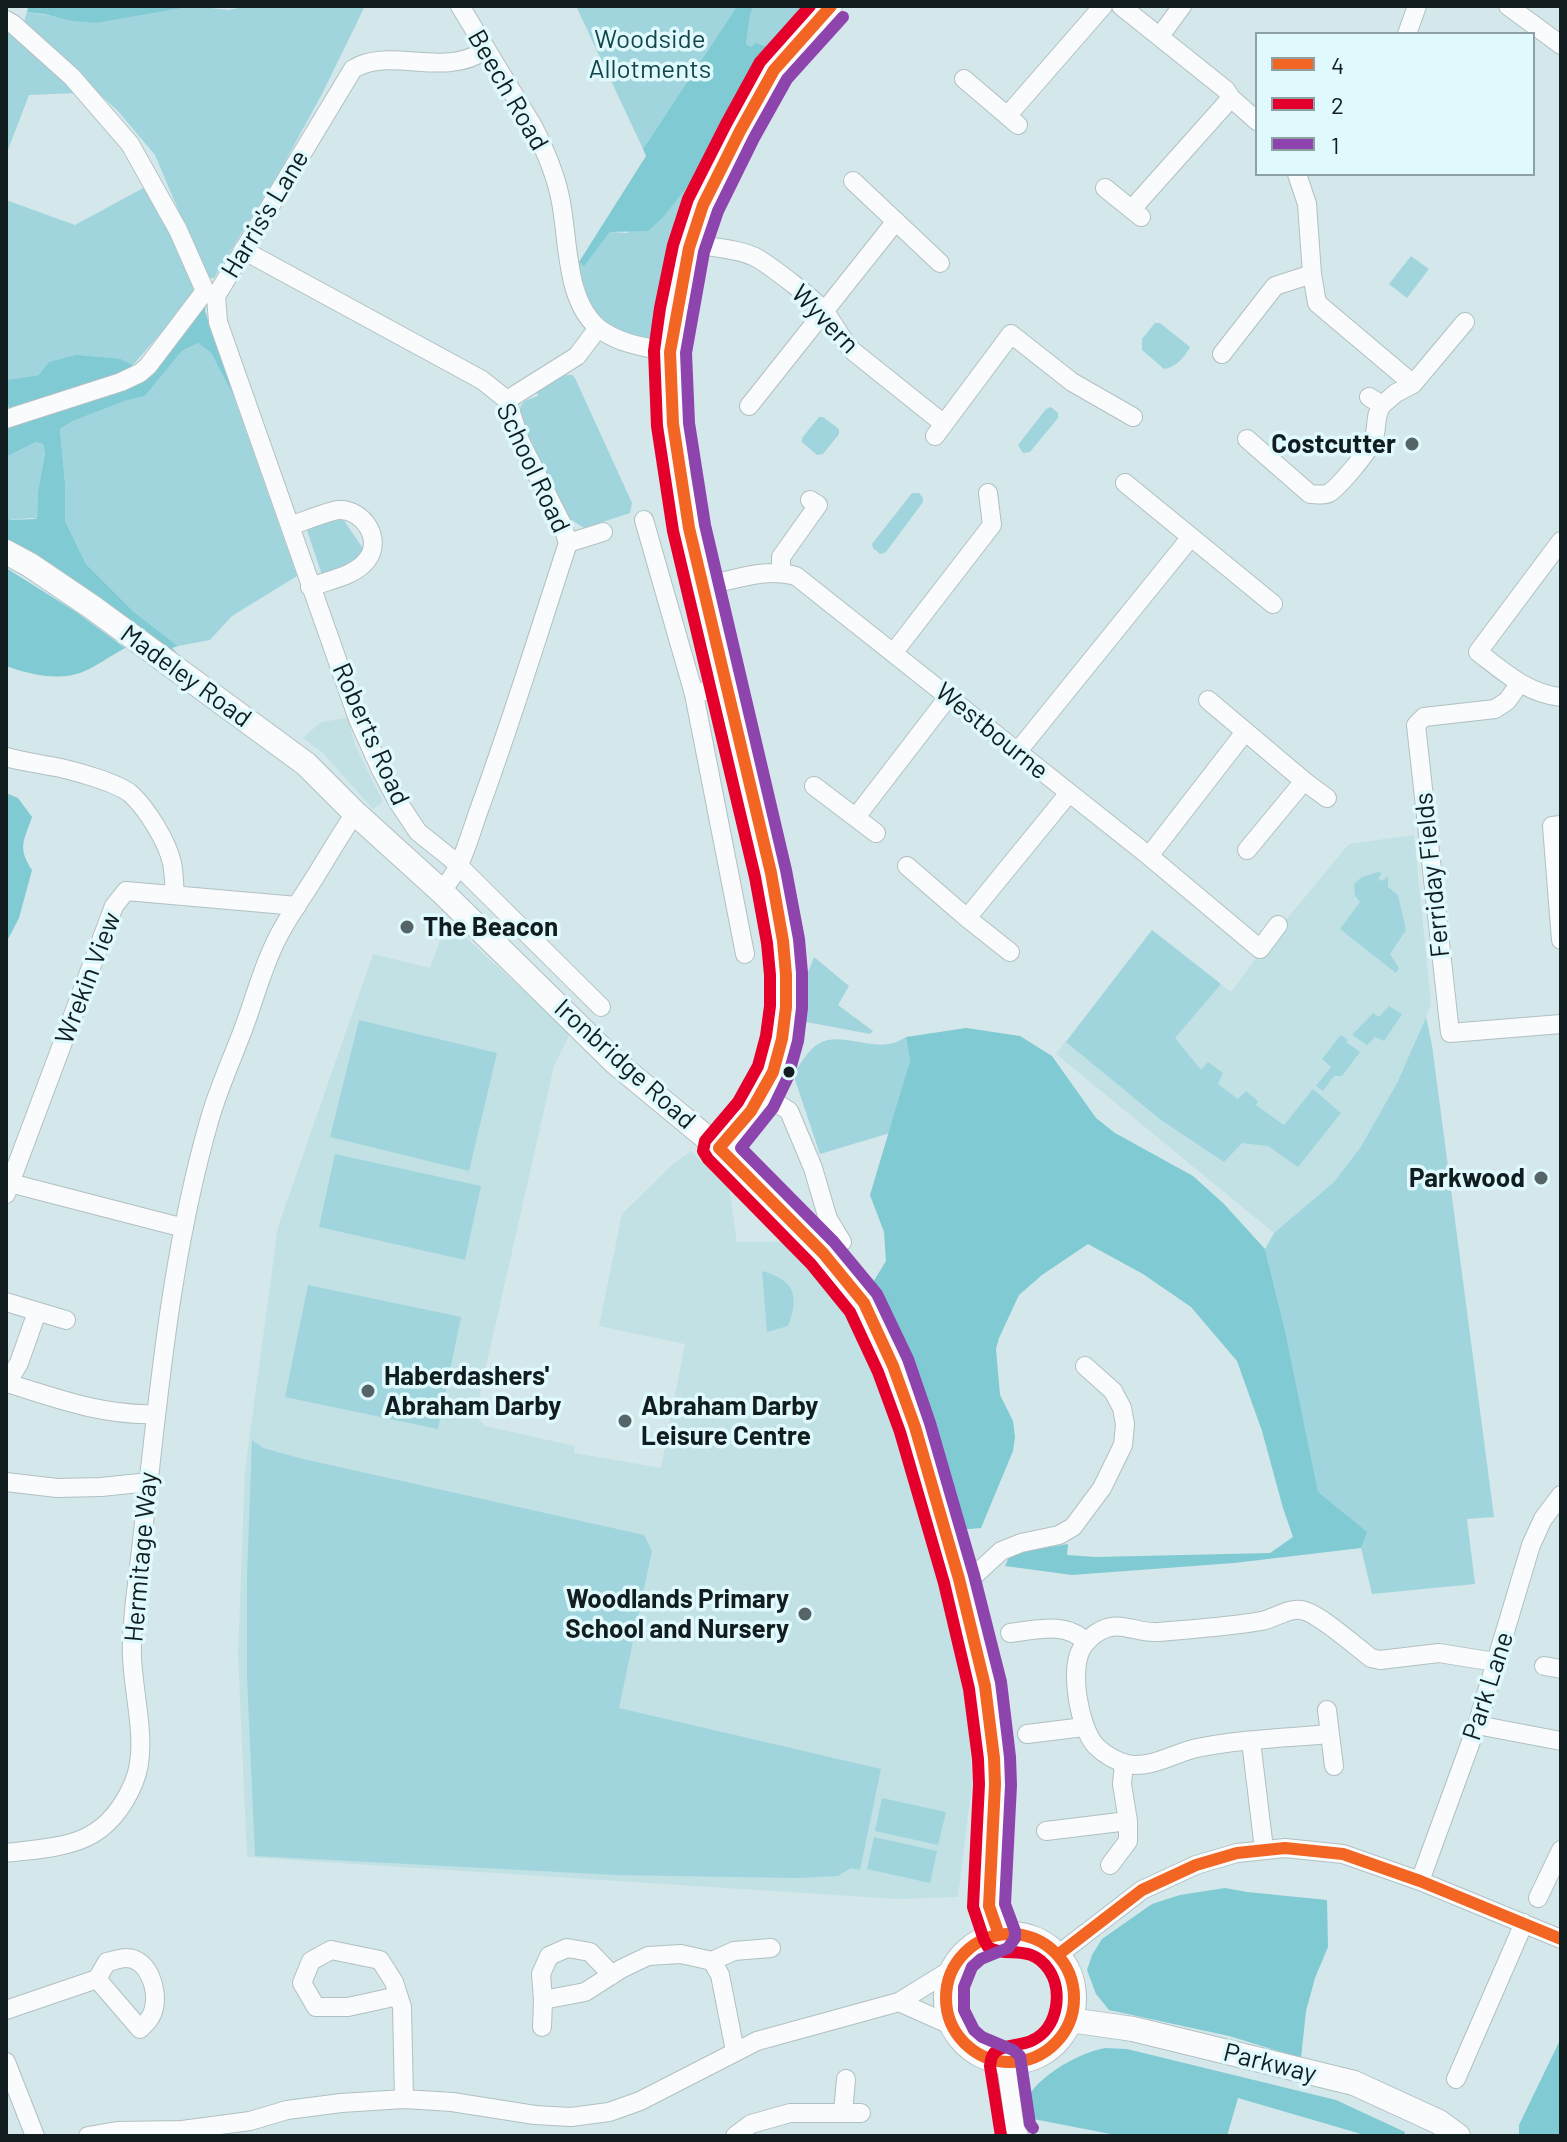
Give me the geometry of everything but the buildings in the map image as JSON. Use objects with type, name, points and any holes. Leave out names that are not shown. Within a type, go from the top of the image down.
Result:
[{"type":"main road","name":"Madeley Road","points":[[6,552],[92,607],[306,764],[355,813]]},
{"type":"main road","name":"Ironbridge Road","points":[[355,813],[441,891],[615,1062],[719,1148],[823,1253],[864,1303],[893,1366],[915,1427],[959,1579],[985,1686],[994,1758],[995,1798],[989,1906],[999,1935]]},
{"type":"main road","points":[[999,1935],[1026,1936],[1059,1954],[1072,1981],[1074,2003],[1070,2020],[1051,2047],[1026,2061],[1006,2064],[972,2051],[958,2036],[947,2010],[947,1984],[956,1963],[971,1947],[999,1935]]},
{"type":"main road","name":"Parkway","points":[[1070,2020],[1133,2029],[1354,2083],[1439,2122],[1458,2136]]},
{"type":"street","name":"Beech Road","points":[[460,6],[544,149],[560,195],[575,291],[598,328]]},
{"type":"street","points":[[719,1148],[745,1122],[770,1082],[782,1038],[785,955],[772,882],[680,478],[673,424],[670,352],[691,243],[703,205],[774,70],[831,6]]},
{"type":"street","points":[[964,79],[1013,120],[1103,6]]},
{"type":"street","points":[[1121,6],[1226,90],[1255,119]]},
{"type":"street","points":[[1160,36],[1182,6]]},
{"type":"street","points":[[1408,32],[1417,6]]},
{"type":"street","points":[[1508,6],[1561,45]]},
{"type":"street","name":"Roberts Road","points":[[6,20],[72,77],[130,144],[178,230],[210,293],[358,719],[381,770],[418,832],[457,865]]},
{"type":"street","name":"Harris's Lane","points":[[6,419],[140,373],[243,250],[353,69],[367,61],[436,64],[460,60],[485,50]]},
{"type":"street","points":[[1105,188],[1136,213],[1231,98]]},
{"type":"street","points":[[1298,176],[1307,204],[1317,303],[1413,384]]},
{"type":"street","points":[[853,181],[940,263]]},
{"type":"street","points":[[749,406],[896,221]]},
{"type":"street","name":"Wyvern","points":[[691,243],[756,258],[785,278],[824,311],[854,352],[940,430],[1011,334],[1072,382],[1133,417]]},
{"type":"street","name":"School Road","points":[[243,250],[482,380],[507,400],[520,441],[562,524],[568,543],[497,760],[457,865],[441,891]]},
{"type":"street","points":[[1222,354],[1275,286],[1312,274]]},
{"type":"street","points":[[1247,439],[1310,494],[1330,492],[1372,442],[1375,401],[1413,384],[1465,322]]},
{"type":"street","points":[[507,400],[577,356],[598,328],[628,345],[670,352]]},
{"type":"street","points":[[1125,483],[1273,604]]},
{"type":"street","points":[[894,652],[992,525],[988,493]]},
{"type":"street","points":[[704,586],[781,571],[781,557],[818,505],[810,500]]},
{"type":"street","points":[[290,526],[340,510],[362,519],[371,531],[374,544],[368,559],[351,573],[310,587]]},
{"type":"street","points":[[644,520],[694,694],[745,954]]},
{"type":"street","points":[[568,543],[603,532]]},
{"type":"street","points":[[1018,751],[1191,537]]},
{"type":"street","points":[[1561,541],[1478,652],[1520,683],[1546,695],[1561,697]]},
{"type":"street","name":"Westbourne","points":[[781,571],[796,576],[1149,856],[1254,956],[1278,925]]},
{"type":"street","name":"Ferriday Fields","points":[[1520,683],[1507,701],[1495,709],[1424,717],[1416,725],[1448,1018],[1450,1033],[1561,1024]]},
{"type":"street","points":[[694,694],[727,685]]},
{"type":"street","points":[[856,817],[949,696]]},
{"type":"street","points":[[1208,700],[1327,798]]},
{"type":"street","points":[[1149,856],[1245,732]]},
{"type":"street","points":[[6,757],[61,768],[129,792],[151,818],[168,852],[175,894]]},
{"type":"street","points":[[1247,850],[1304,781]]},
{"type":"street","points":[[814,786],[876,833]]},
{"type":"street","points":[[967,918],[1069,793]]},
{"type":"street","points":[[37,1312],[19,1363],[7,1383],[84,1407],[128,1415],[155,1414],[175,1273],[211,1117],[277,938],[355,813]]},
{"type":"street","points":[[1561,825],[1552,826],[1561,940]]},
{"type":"street","points":[[457,865],[601,1007]]},
{"type":"street","points":[[907,866],[1010,952]]},
{"type":"street","name":"Wrekin View","points":[[184,1228],[8,1188],[114,906],[126,891],[297,906]]},
{"type":"street","points":[[763,1094],[789,1111],[809,1184],[842,1242]]},
{"type":"street","points":[[6,1302],[66,1320]]},
{"type":"street","points":[[959,1579],[976,1574],[1001,1551],[1059,1535],[1073,1527],[1102,1488],[1123,1445],[1125,1424],[1122,1408],[1113,1391],[1096,1388],[1085,1366]]},
{"type":"street","name":"Hermitage Way","points":[[6,1853],[63,1847],[88,1836],[104,1826],[119,1810],[136,1777],[140,1741],[132,1631],[155,1414]]},
{"type":"street","points":[[6,1482],[57,1488],[149,1482]]},
{"type":"street","name":"Park Lane","points":[[1420,1881],[1477,1725],[1531,1545],[1543,1519],[1561,1495]]},
{"type":"street","points":[[1330,1734],[1196,1748],[1154,1762],[1124,1763],[1095,1745],[1084,1727],[1077,1666],[1081,1649],[1103,1629],[1115,1626],[1151,1632],[1264,1621],[1289,1611],[1301,1610],[1326,1623],[1371,1658],[1380,1660],[1439,1653],[1495,1662]]},
{"type":"street","points":[[1010,1633],[1053,1627],[1080,1636],[1086,1642]]},
{"type":"street","points":[[1327,1710],[1334,1766]]},
{"type":"street","points":[[1477,1725],[1561,1741]]},
{"type":"street","points":[[1027,1734],[1084,1727]]},
{"type":"street","points":[[1251,1741],[1264,1849]]},
{"type":"street","points":[[1110,1865],[1128,1841],[1122,1784],[1124,1763]]},
{"type":"street","points":[[1046,1831],[1128,1821]]},
{"type":"street","points":[[1059,1954],[1142,1890],[1196,1865],[1237,1853],[1285,1848],[1343,1854],[1420,1881],[1561,1939]]},
{"type":"street","points":[[1538,1898],[1561,1850]]},
{"type":"street","points":[[1456,2079],[1524,1923]]},
{"type":"street","points":[[542,2027],[541,1974],[549,1956],[567,1948],[590,1952],[612,1975]]},
{"type":"street","points":[[543,2000],[585,1992],[648,1956],[681,1954],[712,1961],[734,1951],[771,1948]]},
{"type":"street","points":[[398,1996],[348,2007],[316,2007],[302,1983],[311,1961],[331,1950],[380,1960],[394,1982],[402,2007],[404,2099]]},
{"type":"street","points":[[712,1961],[720,1975],[735,2051]]},
{"type":"street","points":[[88,2136],[117,2131],[182,2133],[250,2121],[287,2110],[404,2099],[452,2102],[535,2115],[572,2127],[640,2101],[757,2041],[899,2002],[954,1968]]},
{"type":"street","points":[[6,2010],[97,1979]]},
{"type":"street","points":[[899,2002],[953,2026]]},
{"type":"street","points":[[1006,2064],[1015,2129],[1019,2136]]},
{"type":"street","points":[[7,2067],[35,2136]]},
{"type":"street","points":[[735,2136],[751,2124],[790,2113],[852,2113],[846,2079]]},
{"type":"shaded area","points":[[194,6],[97,23],[27,12],[28,8]]},
{"type":"shaded area","points":[[737,6],[753,6],[746,44],[751,47],[756,43],[767,47],[690,183],[648,231],[610,232],[584,266],[579,262],[646,156],[643,149]]},
{"type":"shaded area","points":[[207,301],[205,311],[234,397],[211,353],[198,343],[182,351],[145,396],[73,421],[60,429],[65,521],[86,564],[134,612],[178,646],[172,648],[191,668],[6,545],[6,513],[9,520],[37,519],[45,453],[43,444],[36,442],[6,457],[6,424],[152,373]]},
{"type":"shaded area","points":[[76,355],[121,359],[133,365],[127,373],[9,409],[6,380],[39,375],[49,362]]},
{"type":"shaded area","points":[[6,568],[76,612],[125,648],[92,668],[71,675],[43,676],[6,666]]},
{"type":"shaded area","points":[[348,718],[355,745],[383,802],[373,809],[323,753],[303,738],[321,722]]},
{"type":"shaded area","points":[[6,793],[18,798],[32,817],[23,849],[32,870],[19,918],[6,943]]},
{"type":"shaded area","points":[[1414,835],[1431,1005],[1397,1083],[1360,1148],[1334,1182],[1274,1233],[1056,1054],[1152,930],[1231,992],[1270,939],[1349,844]]},
{"type":"shaded area","name":"Haberdashers' Abraham Darby","points":[[447,920],[570,1034],[554,1066],[475,1415],[485,1426],[575,1446],[574,1453],[661,1468],[685,1344],[599,1326],[622,1214],[673,1164],[691,1151],[729,1188],[737,1242],[785,1242],[836,1290],[863,1330],[913,1456],[966,1677],[972,1783],[958,1897],[897,1899],[247,1857],[238,1655],[245,1470],[278,1227],[373,954],[430,968]]},
{"type":"shaded area","points":[[966,1028],[1020,1036],[1052,1056],[1096,1118],[1115,1133],[1193,1176],[1265,1249],[1318,1492],[1367,1532],[1361,1548],[1234,1563],[1072,1575],[1005,1566],[1009,1557],[1025,1551],[1068,1544],[1067,1555],[1096,1557],[1270,1553],[1293,1537],[1262,1431],[1237,1361],[1191,1307],[1143,1274],[1088,1244],[1042,1275],[1019,1295],[999,1338],[996,1349],[1000,1395],[1013,1421],[1013,1451],[981,1528],[958,1530],[929,1430],[898,1344],[867,1292],[886,1261],[884,1232],[870,1195],[910,1061],[906,1037]]},
{"type":"shaded area","points":[[1225,1888],[1327,1900],[1328,1947],[1306,2011],[1301,2058],[1229,2036],[1109,2010],[1096,1994],[1087,1970],[1102,1939],[1152,1904],[1180,1895]]},
{"type":"shaded area","points":[[1561,2038],[1561,2136],[1519,2136],[1519,2125]]},
{"type":"shaded area","points":[[1105,2048],[1127,2049],[1336,2100],[1405,2132],[1404,2136],[1368,2136],[1238,2098],[1227,2136],[1121,2136],[1028,2118],[1023,2110],[1034,2088],[1069,2062]]},
{"type":"green space","points":[[194,6],[228,10],[249,6],[365,6],[280,171],[214,278],[207,278],[155,155],[118,111],[23,25],[27,12],[97,23]]},
{"type":"green space","name":"Woodside Allotments","points":[[576,6],[737,6],[643,149]]},
{"type":"green space","points":[[753,6],[822,6],[775,58],[667,309],[661,333],[653,339],[632,335],[604,321],[590,305],[582,289],[577,265],[579,262],[584,265],[610,232],[628,233],[751,47],[746,44]]},
{"type":"green space","points":[[6,28],[79,93],[29,95],[6,155]]},
{"type":"green space","points":[[147,186],[193,287],[193,296],[133,365],[121,359],[50,362],[40,375],[6,380],[6,200],[75,225]]},
{"type":"green space","points":[[1411,256],[1429,269],[1407,298],[1389,284]]},
{"type":"green space","points":[[1155,323],[1160,323],[1190,347],[1179,361],[1164,369],[1142,350],[1142,339]]},
{"type":"green space","points":[[198,343],[211,353],[234,397],[297,576],[232,616],[210,640],[178,646],[134,612],[86,564],[65,521],[60,429],[73,421],[145,396],[182,351]]},
{"type":"green space","points":[[565,375],[575,378],[632,503],[630,513],[584,528],[567,517],[520,417],[523,402],[538,396],[537,392]]},
{"type":"green space","points":[[1051,407],[1058,413],[1058,418],[1030,452],[1023,453],[1018,445],[1046,409]]},
{"type":"green space","points":[[819,417],[839,429],[839,434],[823,454],[817,455],[802,442],[802,438]]},
{"type":"green space","points":[[36,442],[43,444],[45,453],[37,519],[8,520],[6,457]]},
{"type":"green space","points":[[912,493],[919,493],[923,502],[886,552],[880,554],[872,544]]},
{"type":"green space","points":[[334,517],[343,519],[366,553],[361,560],[322,575],[306,527]]},
{"type":"green space","points":[[1382,873],[1378,878],[1382,881],[1388,876],[1388,887],[1398,895],[1406,930],[1390,954],[1399,968],[1396,973],[1340,929],[1360,902],[1355,895],[1354,884],[1362,877]]},
{"type":"green space","points":[[1152,930],[1221,984],[1175,1038],[1201,1070],[1208,1062],[1223,1073],[1218,1084],[1238,1099],[1246,1091],[1258,1101],[1256,1105],[1284,1125],[1313,1089],[1341,1113],[1298,1167],[1268,1146],[1242,1143],[1224,1162],[1161,1120],[1066,1042]]},
{"type":"green space","points":[[814,957],[849,986],[838,1005],[873,1031],[870,1034],[801,1021],[803,985]]},
{"type":"green space","points":[[1389,1006],[1402,1014],[1384,1041],[1375,1037],[1367,1045],[1352,1035],[1373,1013],[1379,1017]]},
{"type":"green space","points":[[1426,1017],[1494,1517],[1467,1519],[1475,1584],[1372,1594],[1361,1548],[1366,1532],[1318,1493],[1265,1249],[1274,1233],[1334,1182],[1360,1148],[1397,1083]]},
{"type":"green space","points":[[359,1020],[497,1053],[469,1171],[330,1137]]},
{"type":"green space","points":[[1341,1035],[1360,1052],[1342,1076],[1334,1076],[1323,1091],[1316,1086],[1331,1067],[1322,1059]]},
{"type":"green space","points":[[906,1037],[910,1061],[890,1133],[820,1154],[793,1074],[804,1058],[818,1044],[828,1040],[883,1044]]},
{"type":"green space","points":[[335,1154],[481,1186],[465,1260],[319,1227]]},
{"type":"green space","points":[[762,1271],[787,1284],[792,1290],[794,1306],[788,1326],[767,1332]]},
{"type":"green space","points":[[308,1285],[461,1317],[438,1429],[285,1397]]},
{"type":"green space","points":[[252,1440],[263,1448],[303,1459],[644,1535],[652,1551],[619,1708],[881,1769],[860,1870],[851,1868],[838,1876],[798,1878],[616,1875],[255,1856],[247,1678]]},
{"type":"green space","points":[[882,1798],[946,1812],[938,1845],[875,1831]]},
{"type":"green space","points":[[874,1837],[937,1851],[930,1883],[867,1869]]},
{"type":"transit line","name":"2","points":[[810,6],[760,62],[688,199],[673,245],[654,351],[657,426],[673,531],[755,877],[770,975],[770,1006],[758,1066],[738,1102],[705,1141],[703,1151],[811,1264],[850,1312],[878,1372],[900,1432],[944,1583],[969,1689],[979,1784],[973,1907],[988,1947],[1034,1956],[1049,1970],[1056,1988],[1056,2008],[1048,2027],[1029,2042],[1002,2048],[992,2057],[990,2066],[1001,2136]]},
{"type":"transit line","name":"4","points":[[719,1148],[751,1111],[773,1072],[782,1039],[786,975],[771,873],[689,528],[673,424],[670,352],[689,248],[703,205],[774,70],[831,6]]},
{"type":"transit line","name":"1","points":[[843,17],[787,79],[718,211],[704,252],[686,353],[689,423],[705,525],[786,870],[802,973],[798,1041],[788,1077],[773,1108],[741,1148],[834,1242],[877,1294],[908,1359],[930,1423],[1001,1682],[1010,1757],[1005,1904],[1015,1938],[1008,1948],[981,1959],[972,1967],[964,1987],[964,2010],[974,2030],[982,2037],[1020,2056],[1033,2128]]},
{"type":"transit line","name":"4","points":[[719,1148],[823,1253],[864,1303],[893,1366],[915,1427],[959,1579],[985,1686],[995,1784],[989,1906],[999,1935]]},
{"type":"transit line","name":"4","points":[[1059,1954],[1142,1890],[1196,1865],[1237,1853],[1285,1848],[1343,1854],[1420,1881],[1561,1939]]},
{"type":"transit line","name":"4","points":[[1010,1934],[1034,1939],[1055,1953],[1069,1974],[1074,1998],[1069,2022],[1055,2043],[1034,2057],[1010,2062],[986,2057],[965,2043],[951,2022],[946,1998],[951,1974],[965,1953],[986,1939],[1010,1934]]},
{"type":"place","name":"Costcutter","points":[[1412,444]]},
{"type":"place","name":"The Beacon","points":[[407,927]]},
{"type":"place","name":"Parkwood","points":[[1541,1178]]},
{"type":"place","name":"Haberdashers' Abraham Darby","points":[[368,1391]]},
{"type":"place","name":"Abraham Darby Leisure Centre","points":[[625,1421]]},
{"type":"place","name":"Woodlands Primary School and Nursery","points":[[805,1614]]}]
